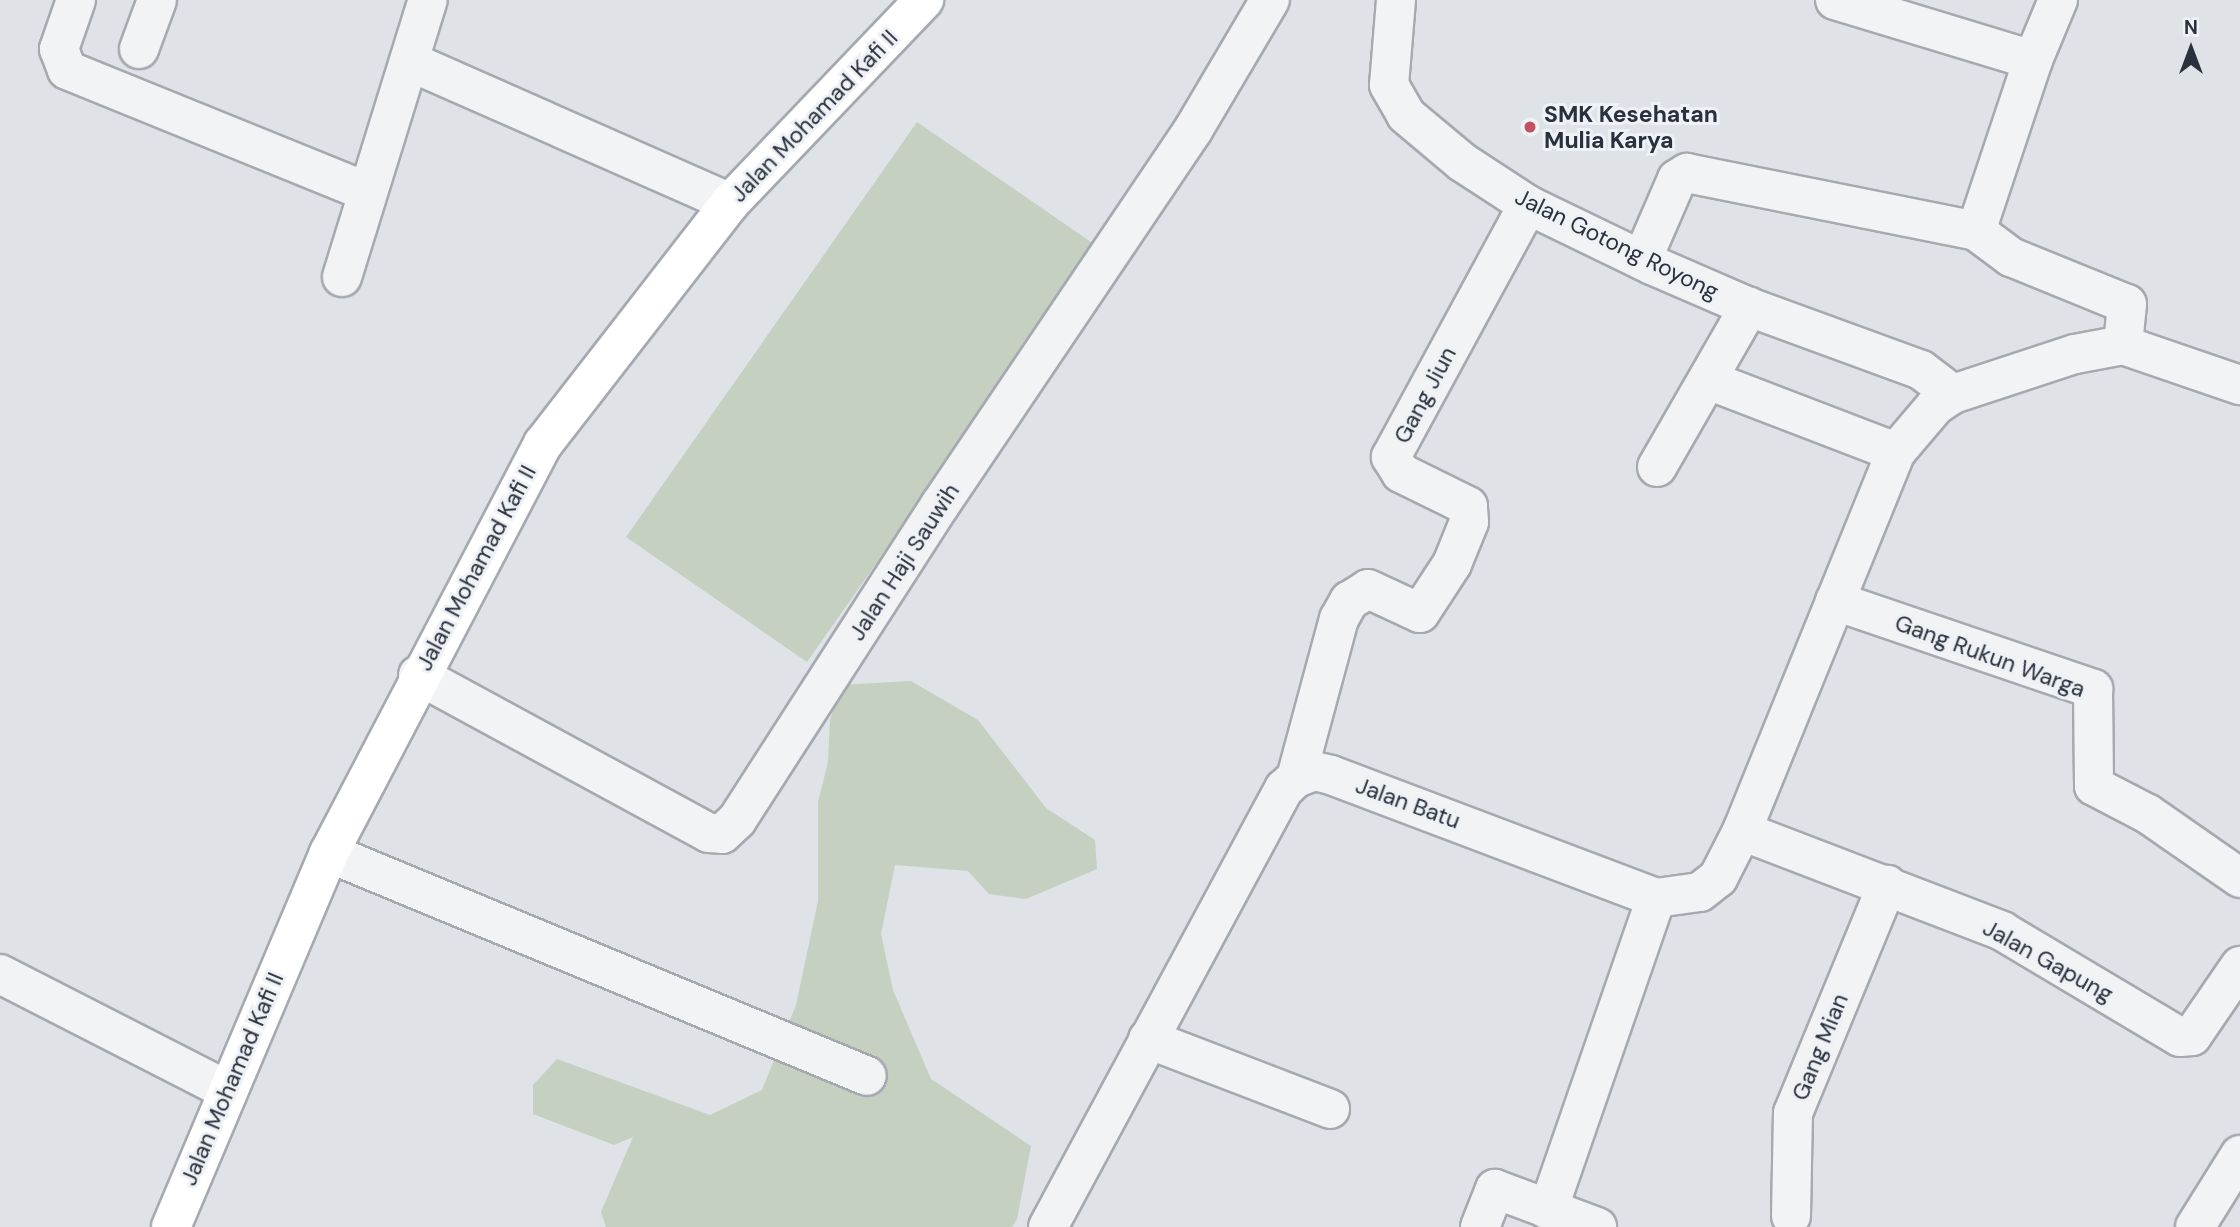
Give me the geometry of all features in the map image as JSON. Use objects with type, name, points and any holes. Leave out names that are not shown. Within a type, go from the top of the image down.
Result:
[{"type":"main road","name":"Jalan Mohamad Kafi II","points":[[171,1227],[225,1089],[354,864],[543,444],[730,203],[924,0]]},
{"type":"street","points":[[76,0],[59,49],[67,70],[367,192]]},
{"type":"street","points":[[139,49],[157,0]]},
{"type":"street","points":[[342,277],[367,192],[411,62],[428,0]]},
{"type":"street","name":"Jalan Haji Sauwih","points":[[433,684],[485,715],[709,833],[722,834],[737,820],[940,505],[1193,130],[1270,0]]},
{"type":"street","name":"Jalan Gotong Royong","points":[[1396,0],[1389,85],[1406,115],[1462,162],[1528,205],[1642,260],[1749,307],[1921,370],[1953,394]]},
{"type":"street","points":[[1835,0],[2032,60]]},
{"type":"street","points":[[1976,231],[2032,60],[2058,0]]},
{"type":"street","points":[[411,62],[730,203]]},
{"type":"street","points":[[1642,260],[1677,179],[1687,173],[1976,231],[2011,257],[2127,304],[2123,345]]},
{"type":"street","name":"Gang Jiun","points":[[1296,778],[1339,619],[1349,601],[1368,589],[1420,613],[1461,543],[1469,522],[1468,506],[1401,473],[1391,457],[1528,205]]},
{"type":"street","points":[[1657,467],[1749,307]]},
{"type":"street","points":[[1953,394],[2075,354],[2123,345],[2240,385]]},
{"type":"street","points":[[1708,380],[1896,452]]},
{"type":"street","name":"Jalan Batu","points":[[1296,778],[1314,771],[1341,778],[1656,898],[1700,892],[1718,878],[1742,831],[1896,452],[1919,422],[1953,394]]},
{"type":"street","name":"Gang Rukun Warga","points":[[1835,601],[2093,689],[2094,786],[2148,814],[2240,878]]},
{"type":"street","points":[[1048,1227],[1284,789],[1296,778]]},
{"type":"street","name":"Jalan Gapung","points":[[1742,831],[2002,931],[2180,1037],[2192,1036],[2240,966]]},
{"type":"street","points":[[354,864],[867,1076]]},
{"type":"street","name":"Gang Mian","points":[[1791,1216],[1793,1113],[1887,886]]},
{"type":"street","points":[[1548,1210],[1656,898]]},
{"type":"street","points":[[0,974],[225,1089]]},
{"type":"street","points":[[1148,1040],[1330,1109]]},
{"type":"street","points":[[2195,1227],[2240,1155]]},
{"type":"street","points":[[1480,1227],[1495,1189],[1597,1227]]},
{"type":"green space","points":[[917,122],[1098,247],[807,662],[626,537]]},
{"type":"green space","points":[[911,681],[978,720],[1046,808],[1095,840],[1097,869],[1026,899],[989,894],[968,871],[895,865],[881,934],[893,990],[931,1079],[1031,1146],[1017,1219],[1012,1227],[606,1227],[601,1212],[633,1137],[614,1145],[533,1114],[533,1085],[557,1059],[710,1115],[762,1090],[796,1005],[818,901],[818,802],[828,762],[830,720],[841,685]]},
{"type":"place","name":"SMK Kesehatan Mulia Karya","points":[[1530,127]]}]
